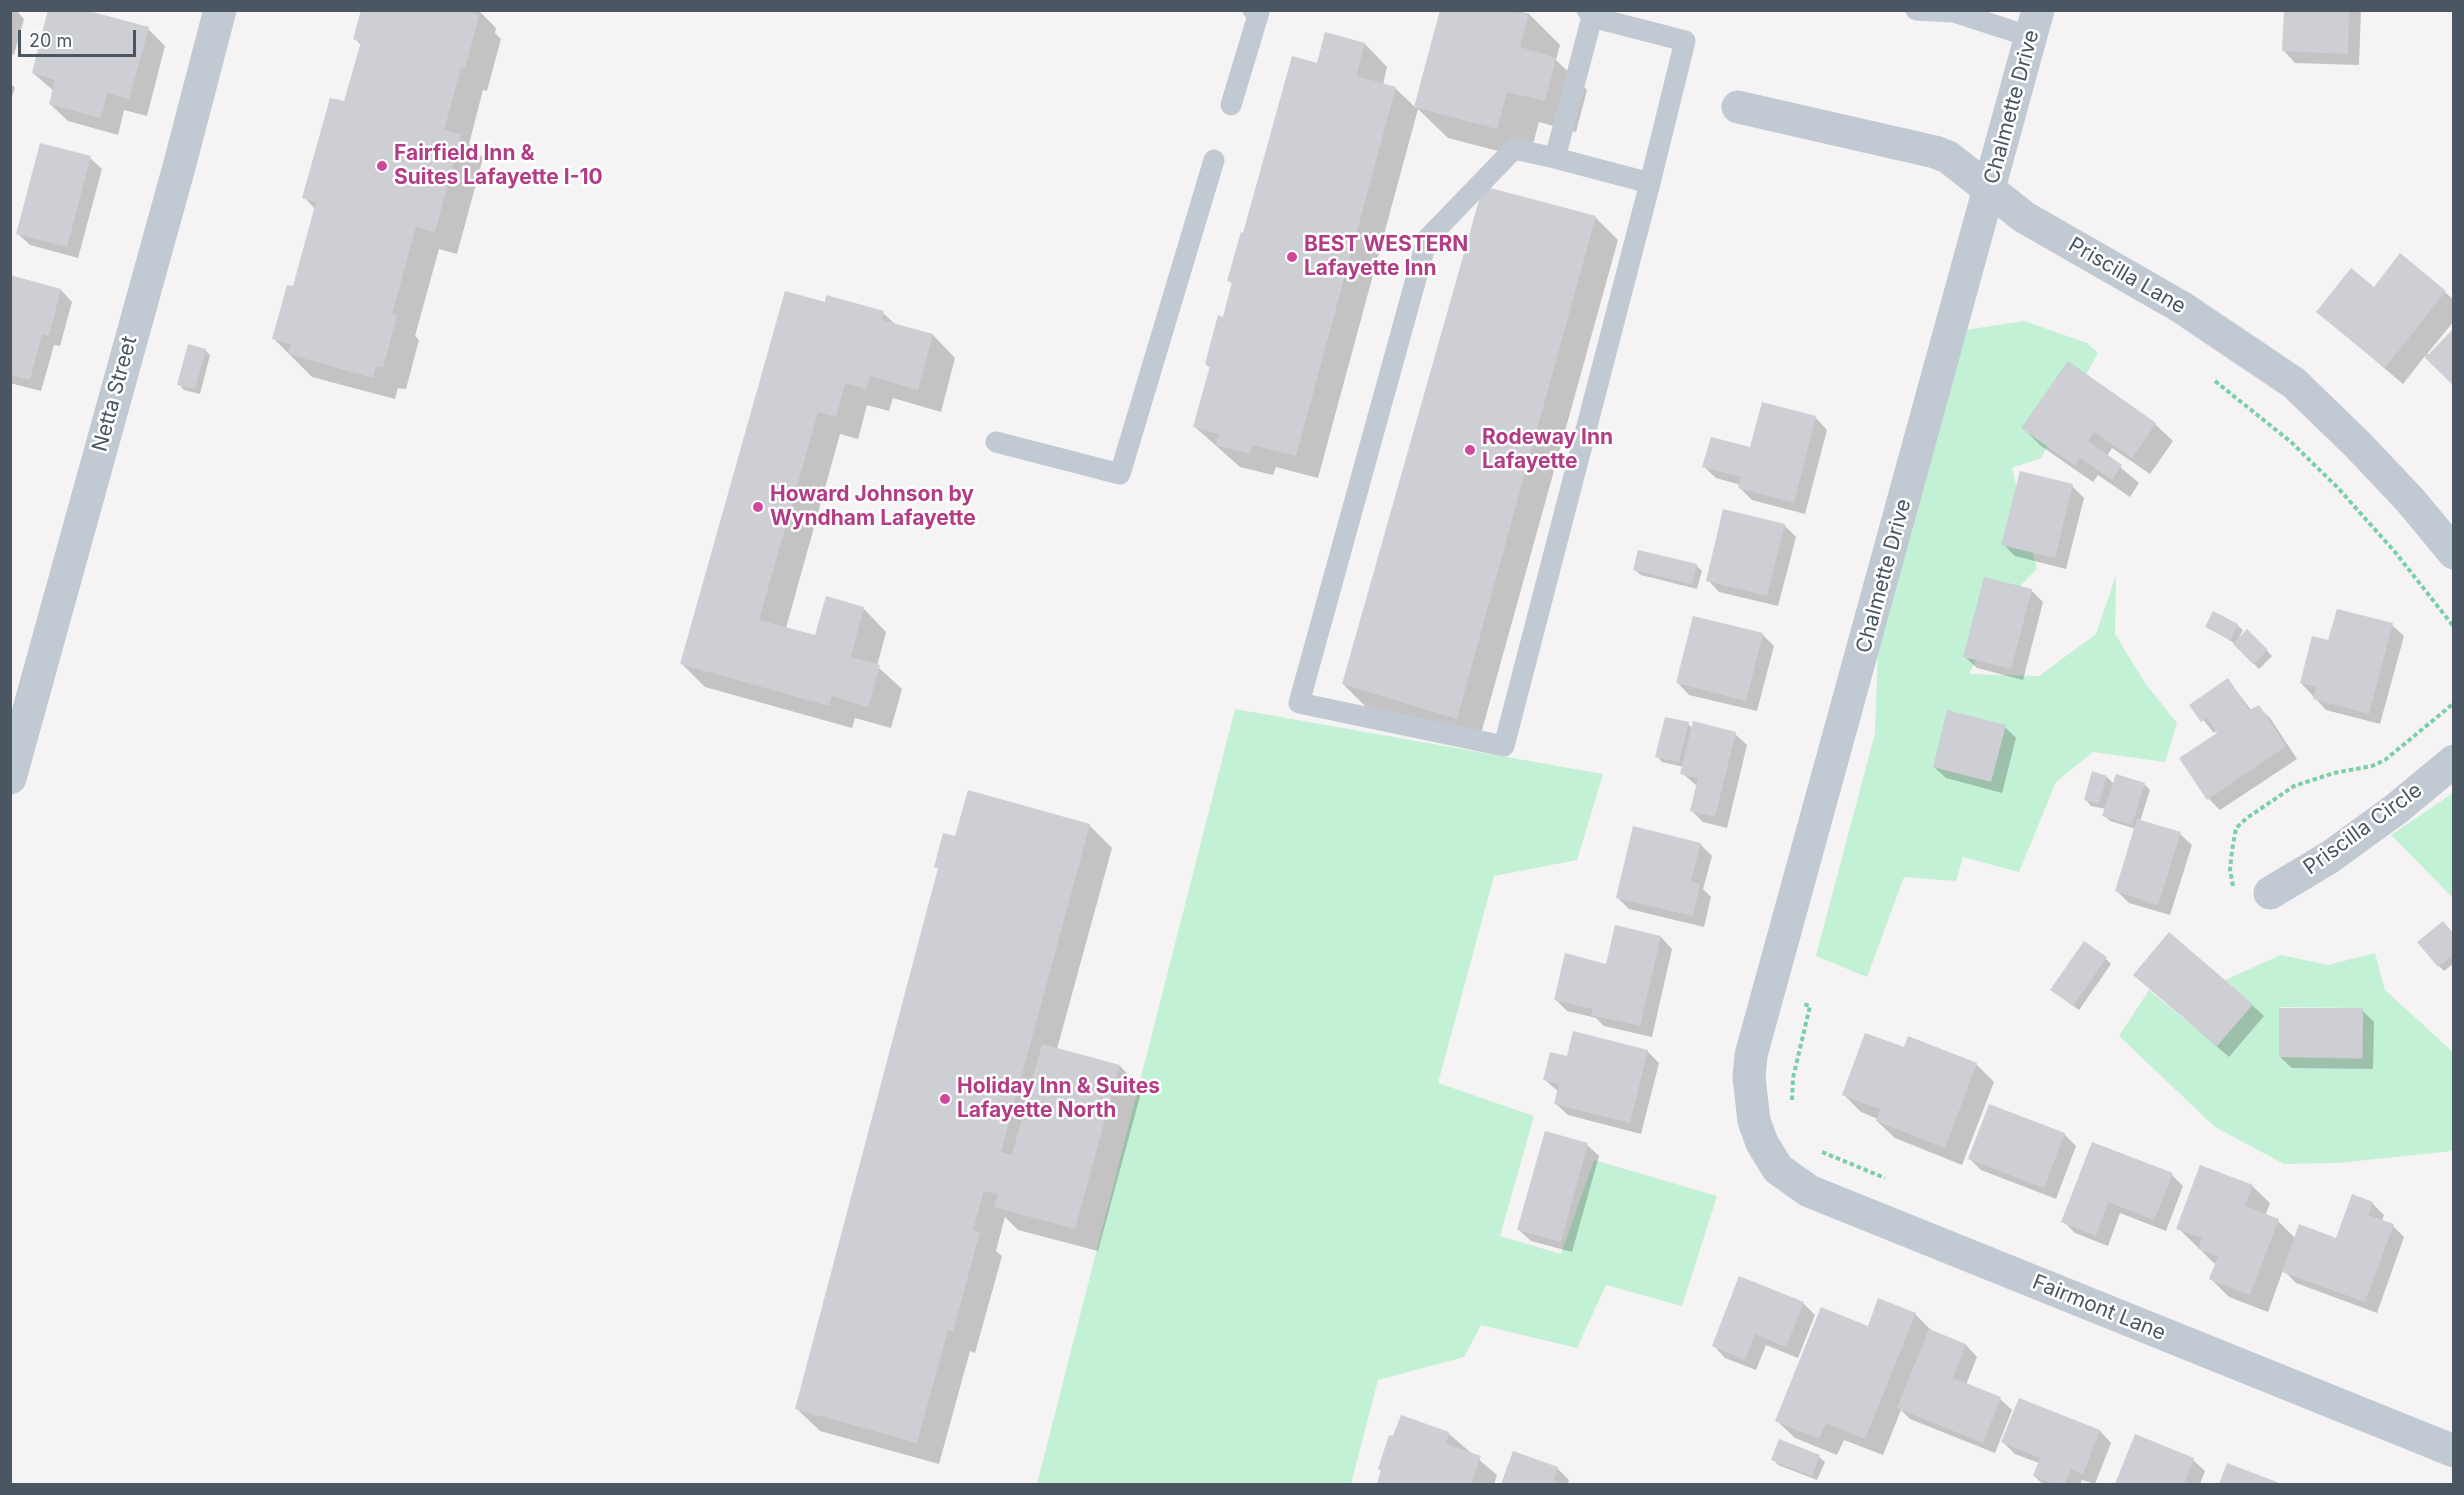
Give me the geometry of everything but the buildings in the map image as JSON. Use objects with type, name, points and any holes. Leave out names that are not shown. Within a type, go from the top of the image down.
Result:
[{"type":"street","name":"Netta Street","points":[[10,778],[179,167],[220,10]]},
{"type":"street","name":"Chalmette Drive","points":[[1762,1143],[1754,1121],[1749,1077],[1751,1055],[2035,24]]},
{"type":"street","name":"Priscilla Lane","points":[[1738,107],[1935,152],[1948,157],[2024,217],[2181,307],[2294,383],[2372,460],[2454,553]]},
{"type":"street","name":"Priscilla Circle","points":[[2270,893],[2330,857],[2396,809],[2454,761]]},
{"type":"street","name":"Fairmont Lane","points":[[1762,1143],[1778,1169],[1809,1191],[2454,1451]]},
{"type":"lane","points":[[1231,105],[1259,12],[1253,10]]},
{"type":"lane","points":[[1919,11],[1954,11],[2035,24]]},
{"type":"lane","points":[[1555,158],[1590,14],[1685,41],[1650,183],[1504,746],[1299,703],[1427,239],[1514,149],[1650,183]]},
{"type":"lane","points":[[996,442],[1120,474],[1214,160]]},
{"type":"path","points":[[2215,381],[2291,442],[2338,488],[2395,552],[2454,627]]},
{"type":"path","points":[[2233,889],[2230,870],[2236,828],[2247,818],[2294,786],[2334,773],[2372,766],[2385,760],[2454,703]]},
{"type":"path","points":[[1769,992],[1810,1006],[1793,1078],[1792,1102]]},
{"type":"path","points":[[1814,1145],[1822,1152],[1886,1179]]},
{"type":"green space","points":[[2024,321],[2087,343],[2098,353],[2041,458],[2012,468],[2037,569],[2004,602],[1969,674],[2039,676],[2096,634],[2116,575],[2115,634],[2145,683],[2177,723],[2165,762],[2093,752],[2056,782],[2019,872],[1963,857],[1956,881],[1904,877],[1867,977],[1816,956],[1875,733],[1878,652],[1959,331]]},
{"type":"green space","points":[[1235,709],[1603,774],[1577,860],[1494,876],[1438,1083],[1534,1116],[1500,1236],[1561,1254],[1594,1160],[1717,1196],[1682,1306],[1606,1285],[1577,1348],[1481,1325],[1464,1357],[1378,1380],[1351,1484],[1037,1484]]},
{"type":"green space","points":[[2453,793],[2453,898],[2391,835]]},
{"type":"green space","points":[[2375,953],[2385,990],[2453,1052],[2453,1151],[2337,1163],[2284,1164],[2215,1127],[2119,1036],[2149,990],[2217,1046],[2253,1004],[2225,980],[2281,955],[2328,965]],"holes":[[[2279,1007],[2363,1008],[2363,1059],[2279,1057]]]},
{"type":"place","name":"Fairfield Inn & Suites Lafayette I-10","points":[[382,166]]},
{"type":"place","name":"BEST WESTERN Lafayette Inn","points":[[1292,257]]},
{"type":"place","name":"Rodeway Inn Lafayette","points":[[1470,450]]},
{"type":"place","name":"Howard Johnson by Wyndham Lafayette","points":[[758,507]]},
{"type":"place","name":"Holiday Inn & Suites Lafayette North","points":[[945,1099]]}]
